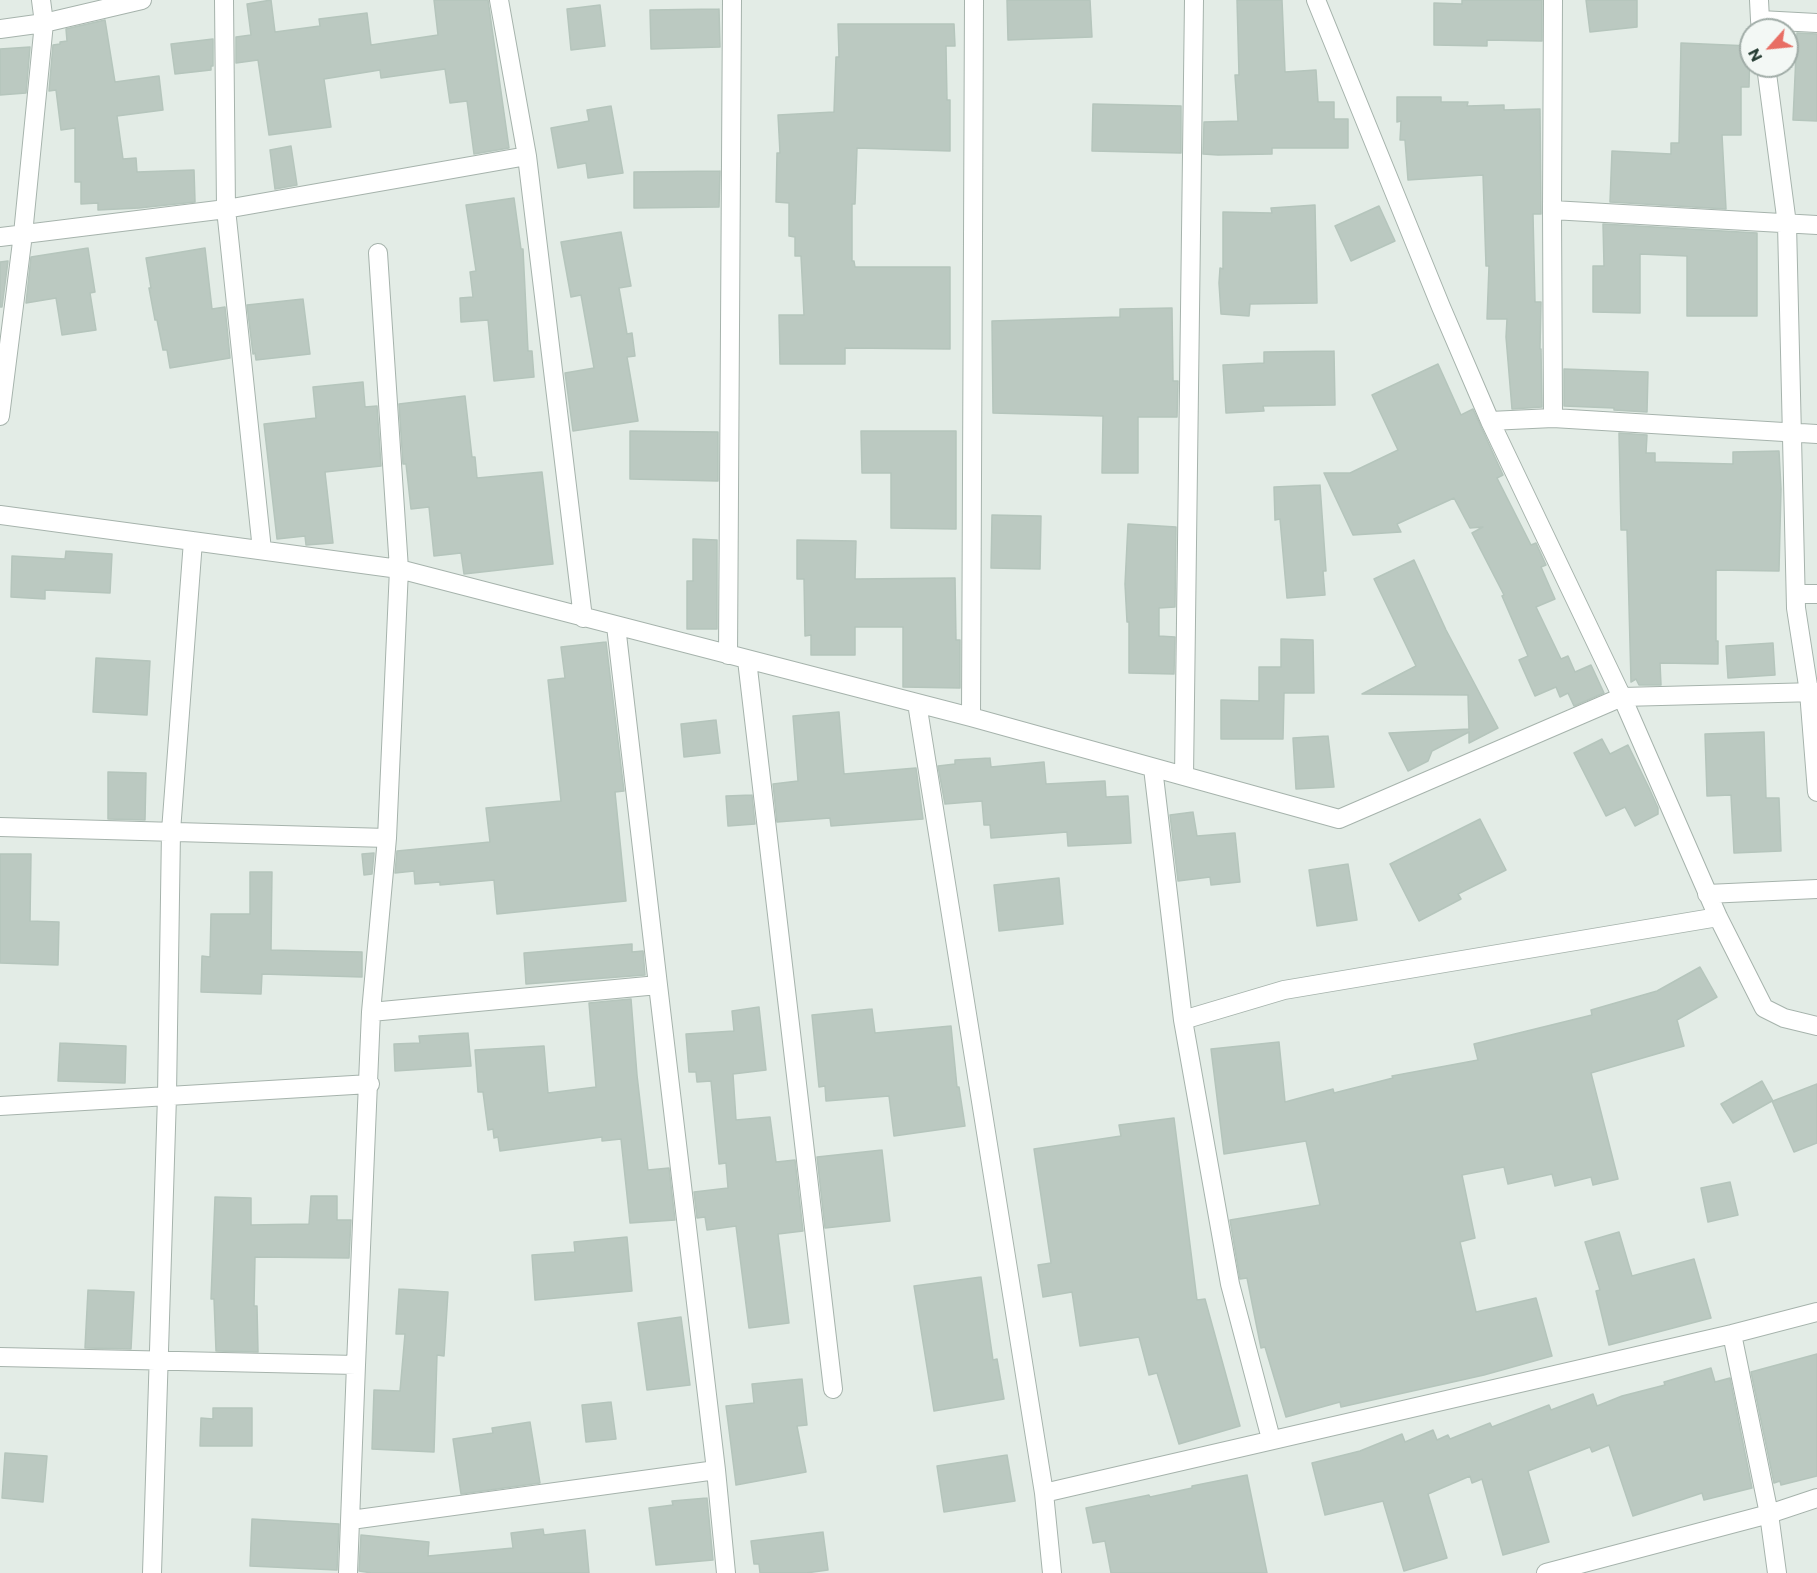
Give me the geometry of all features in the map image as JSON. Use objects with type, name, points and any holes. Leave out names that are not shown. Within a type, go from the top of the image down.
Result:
[{"type":"street","points":[[0,416],[23,234],[44,23],[41,0]]},
{"type":"street","points":[[0,29],[44,23],[142,0]]},
{"type":"street","points":[[224,0],[226,209],[262,550]]},
{"type":"street","points":[[499,0],[527,156],[583,618]]},
{"type":"street","points":[[728,655],[732,0]]},
{"type":"street","points":[[971,717],[974,0]]},
{"type":"street","points":[[1184,776],[1194,0]]},
{"type":"street","points":[[1316,0],[1441,307],[1491,421],[1622,697],[1707,894],[1764,1008],[1784,1017],[1817,1026]]},
{"type":"street","points":[[1553,0],[1553,418]]},
{"type":"street","points":[[1759,0],[1760,18]]},
{"type":"street","points":[[1799,24],[1817,23]]},
{"type":"street","points":[[1768,78],[1787,224],[1796,608],[1813,692],[1817,792]]},
{"type":"street","points":[[0,237],[226,209],[527,156]]},
{"type":"street","points":[[1552,210],[1817,225]]},
{"type":"street","points":[[348,1573],[370,1084],[371,1012],[387,838],[399,569],[378,253]]},
{"type":"street","points":[[1491,421],[1553,418],[1817,434]]},
{"type":"street","points":[[0,515],[399,569],[971,717],[1339,819],[1622,697],[1813,692]]},
{"type":"street","points":[[152,1573],[171,831],[193,541]]},
{"type":"street","points":[[1796,594],[1817,594]]},
{"type":"street","points":[[616,626],[716,1470],[726,1573]]},
{"type":"street","points":[[747,660],[833,1389]]},
{"type":"street","points":[[917,703],[1044,1493],[1052,1573]]},
{"type":"street","points":[[1153,768],[1183,1020],[1230,1284],[1271,1439]]},
{"type":"street","points":[[0,827],[387,838]]},
{"type":"street","points":[[1707,894],[1817,890]]},
{"type":"street","points":[[1183,1020],[1284,990],[1718,916]]},
{"type":"street","points":[[371,1012],[658,985]]},
{"type":"street","points":[[0,1106],[370,1084]]},
{"type":"street","points":[[1044,1493],[1732,1334],[1817,1312]]},
{"type":"street","points":[[1732,1334],[1769,1514],[1777,1573]]},
{"type":"street","points":[[0,1357],[356,1365]]},
{"type":"street","points":[[351,1520],[716,1470]]},
{"type":"street","points":[[1546,1573],[1769,1514],[1817,1498]]},
{"type":"building","points":[[271,0],[275,32],[320,26],[319,19],[367,13],[371,45],[438,35],[434,0],[488,0],[509,148],[474,154],[467,101],[450,103],[445,69],[381,78],[380,70],[324,79],[331,127],[269,135],[258,60],[236,63],[236,37],[251,35],[247,4]]},
{"type":"building","points":[[1007,0],[1090,0],[1092,37],[1008,40]]},
{"type":"building","points":[[1237,0],[1282,0],[1285,72],[1316,70],[1318,102],[1334,102],[1334,119],[1348,119],[1348,148],[1272,148],[1272,154],[1203,154],[1204,122],[1238,121],[1235,75],[1239,75]]},
{"type":"building","points":[[1462,0],[1542,0],[1542,41],[1487,40],[1487,46],[1434,45],[1434,3],[1462,4]]},
{"type":"building","points":[[1586,0],[1637,0],[1637,27],[1590,32]]},
{"type":"building","points":[[600,5],[605,46],[571,50],[567,9]]},
{"type":"building","points":[[719,9],[720,47],[651,49],[650,10]]},
{"type":"building","points":[[105,20],[115,82],[159,76],[163,110],[117,116],[123,159],[136,158],[137,172],[194,170],[195,202],[98,210],[98,203],[81,204],[81,182],[75,182],[75,128],[61,130],[56,90],[49,91],[53,45],[67,41],[66,29]]},
{"type":"building","points":[[838,24],[954,24],[955,46],[946,46],[947,100],[950,100],[950,151],[857,148],[855,204],[852,204],[852,261],[855,267],[950,267],[950,349],[845,348],[845,364],[780,364],[779,315],[804,315],[801,256],[795,256],[795,237],[789,236],[789,203],[776,202],[777,153],[780,153],[778,115],[834,112],[836,57],[839,57]]},
{"type":"building","points":[[1799,33],[1817,34],[1817,121],[1793,120],[1795,78],[1799,78]]},
{"type":"building","points":[[213,39],[211,70],[175,74],[171,44]]},
{"type":"building","points":[[1681,43],[1739,46],[1739,78],[1749,78],[1749,87],[1741,87],[1741,135],[1722,135],[1726,209],[1610,202],[1612,151],[1671,154],[1671,143],[1679,143]]},
{"type":"building","points":[[30,47],[26,93],[0,95],[0,49]]},
{"type":"building","points":[[1397,97],[1441,97],[1441,102],[1468,102],[1467,106],[1504,105],[1504,110],[1540,109],[1541,214],[1533,214],[1535,302],[1541,302],[1542,407],[1512,409],[1506,337],[1507,319],[1487,319],[1489,266],[1486,266],[1483,175],[1408,180],[1405,140],[1400,140],[1401,121],[1397,122]]},
{"type":"building","points":[[1093,104],[1181,106],[1181,153],[1092,151]]},
{"type":"building","points":[[611,106],[623,173],[588,178],[586,163],[558,168],[551,128],[589,121],[587,110]]},
{"type":"building","points":[[291,146],[297,185],[275,189],[270,150]]},
{"type":"building","points":[[720,171],[719,207],[634,208],[634,172]]},
{"type":"building","points":[[514,198],[521,249],[523,249],[528,351],[532,351],[534,377],[494,381],[488,320],[461,322],[460,298],[473,297],[470,272],[476,271],[466,205]]},
{"type":"building","points":[[1315,205],[1317,303],[1250,304],[1249,316],[1221,314],[1219,283],[1220,268],[1223,269],[1223,212],[1272,213],[1271,208]]},
{"type":"building","points":[[1379,206],[1395,241],[1351,261],[1335,226]]},
{"type":"building","points":[[1603,224],[1757,233],[1757,316],[1687,316],[1687,256],[1640,254],[1640,313],[1593,312],[1593,266],[1604,266]]},
{"type":"building","points":[[621,232],[631,286],[619,288],[627,334],[632,333],[635,356],[627,357],[638,421],[573,431],[565,373],[594,368],[581,295],[571,297],[561,242]]},
{"type":"building","points":[[88,248],[95,292],[90,293],[96,330],[62,335],[56,298],[26,303],[31,257]]},
{"type":"building","points":[[205,248],[212,309],[225,307],[230,358],[170,368],[167,350],[163,350],[157,320],[155,320],[146,258]]},
{"type":"building","points":[[8,261],[2,307],[0,307],[0,262]]},
{"type":"building","points":[[303,299],[310,354],[256,360],[255,353],[253,354],[247,305]]},
{"type":"building","points":[[1172,308],[1173,381],[1178,381],[1177,417],[1138,417],[1138,473],[1102,473],[1103,416],[993,413],[992,321],[1120,317],[1120,309]]},
{"type":"building","points":[[1334,351],[1335,405],[1263,406],[1264,411],[1226,413],[1223,365],[1264,363],[1264,352]]},
{"type":"building","points":[[1438,364],[1461,415],[1473,409],[1503,475],[1497,478],[1531,545],[1536,543],[1546,565],[1541,567],[1555,599],[1536,607],[1561,659],[1568,656],[1575,672],[1591,665],[1604,693],[1574,706],[1568,693],[1560,697],[1556,687],[1535,696],[1519,660],[1528,656],[1502,596],[1504,595],[1472,533],[1483,527],[1470,528],[1454,498],[1397,524],[1401,532],[1353,535],[1324,473],[1350,473],[1398,450],[1372,395]]},
{"type":"building","points":[[1564,369],[1648,372],[1647,412],[1564,406]]},
{"type":"building","points":[[363,382],[365,407],[377,406],[381,466],[325,472],[333,543],[306,545],[305,536],[277,539],[264,424],[316,418],[313,387]]},
{"type":"building","points":[[465,396],[472,457],[475,457],[477,478],[542,472],[553,564],[464,574],[461,553],[434,556],[429,507],[411,509],[406,464],[403,464],[399,404]]},
{"type":"building","points":[[630,431],[718,432],[718,481],[630,479]]},
{"type":"building","points":[[861,431],[956,431],[956,529],[891,528],[891,473],[862,473]]},
{"type":"building","points":[[1619,433],[1647,435],[1646,453],[1655,453],[1655,462],[1733,464],[1733,452],[1779,451],[1781,489],[1779,571],[1716,570],[1718,664],[1660,663],[1661,685],[1639,685],[1636,679],[1631,682],[1627,530],[1621,530]]},
{"type":"building","points":[[1320,485],[1326,571],[1323,571],[1325,595],[1287,598],[1280,519],[1275,520],[1274,487]]},
{"type":"building","points":[[992,515],[1041,516],[1040,569],[991,568]]},
{"type":"building","points":[[1128,524],[1176,527],[1175,607],[1159,608],[1159,636],[1175,637],[1174,674],[1129,673],[1129,622],[1127,622],[1125,584]]},
{"type":"building","points":[[693,539],[717,540],[717,629],[687,629],[687,581],[693,581]]},
{"type":"building","points":[[797,540],[856,541],[855,579],[955,578],[956,640],[960,640],[960,688],[903,687],[903,627],[855,627],[855,655],[811,655],[811,635],[805,636],[804,579],[797,579]]},
{"type":"building","points":[[66,551],[112,554],[110,593],[45,590],[45,599],[11,597],[12,556],[65,559]]},
{"type":"building","points":[[1414,560],[1446,630],[1498,728],[1469,743],[1469,732],[1432,751],[1428,761],[1408,771],[1389,733],[1469,729],[1468,695],[1362,694],[1416,666],[1374,579]]},
{"type":"building","points":[[1281,639],[1313,640],[1314,693],[1284,693],[1283,739],[1221,739],[1221,700],[1259,701],[1259,667],[1281,667]]},
{"type":"building","points":[[606,642],[624,791],[615,792],[626,901],[497,914],[494,880],[440,885],[440,882],[415,884],[414,871],[395,873],[397,851],[490,842],[486,808],[561,801],[548,680],[565,678],[561,647]]},
{"type":"building","points":[[1773,643],[1775,675],[1728,678],[1726,646]]},
{"type":"building","points":[[96,658],[150,661],[147,715],[93,712]]},
{"type":"building","points":[[839,712],[844,774],[916,768],[923,819],[831,826],[830,818],[777,822],[773,784],[798,781],[793,716]]},
{"type":"building","points":[[716,720],[720,753],[684,757],[681,724]]},
{"type":"building","points":[[1764,732],[1766,798],[1779,798],[1781,851],[1734,853],[1731,795],[1707,796],[1705,734]]},
{"type":"building","points":[[1328,736],[1334,787],[1296,789],[1293,738]]},
{"type":"building","points":[[1602,739],[1610,754],[1628,745],[1658,808],[1658,814],[1635,826],[1625,807],[1606,816],[1574,753]]},
{"type":"building","points":[[990,758],[991,767],[1044,762],[1046,784],[1105,781],[1106,797],[1128,796],[1131,843],[1068,846],[1067,832],[991,838],[990,825],[984,825],[982,801],[945,804],[938,766],[955,764],[955,760]]},
{"type":"building","points":[[108,772],[146,773],[145,820],[108,819]]},
{"type":"building","points":[[752,795],[755,824],[728,826],[726,796]]},
{"type":"building","points":[[1193,812],[1197,836],[1235,833],[1240,882],[1211,885],[1210,877],[1178,881],[1170,815]]},
{"type":"building","points":[[1480,819],[1506,870],[1458,894],[1461,899],[1419,921],[1390,864]]},
{"type":"building","points":[[374,853],[372,874],[364,875],[362,854]]},
{"type":"building","points":[[0,854],[31,854],[30,921],[59,922],[58,965],[0,963]]},
{"type":"building","points":[[1348,864],[1357,920],[1317,926],[1309,870]]},
{"type":"building","points":[[250,872],[272,872],[271,950],[362,952],[362,977],[262,974],[261,994],[201,992],[202,956],[210,957],[211,914],[250,914]]},
{"type":"building","points":[[1059,878],[1063,924],[999,931],[994,885]]},
{"type":"building","points":[[632,944],[632,952],[643,951],[645,975],[526,984],[524,953]]},
{"type":"building","points":[[1700,967],[1717,997],[1677,1020],[1684,1046],[1591,1073],[1618,1179],[1593,1185],[1591,1177],[1555,1186],[1552,1174],[1508,1184],[1504,1167],[1462,1175],[1475,1238],[1460,1242],[1476,1312],[1536,1298],[1552,1356],[1484,1375],[1341,1407],[1340,1402],[1286,1417],[1265,1347],[1261,1348],[1247,1278],[1240,1279],[1230,1220],[1320,1205],[1306,1141],[1224,1154],[1211,1049],[1279,1042],[1285,1102],[1333,1089],[1334,1093],[1393,1078],[1392,1076],[1478,1060],[1474,1044],[1592,1015],[1591,1010],[1657,991]]},
{"type":"building","points":[[631,999],[648,1170],[669,1168],[675,1220],[630,1223],[621,1139],[602,1141],[602,1137],[500,1151],[498,1137],[494,1138],[493,1129],[488,1130],[483,1092],[478,1092],[475,1050],[544,1046],[548,1093],[596,1087],[589,1003]]},
{"type":"building","points":[[759,1007],[766,1070],[733,1074],[736,1120],[770,1117],[776,1162],[795,1160],[803,1231],[778,1234],[789,1323],[749,1328],[736,1226],[707,1230],[705,1217],[697,1218],[694,1192],[728,1188],[726,1163],[719,1164],[711,1081],[697,1082],[696,1072],[689,1072],[686,1034],[734,1031],[732,1011]]},
{"type":"building","points":[[872,1009],[875,1033],[951,1026],[957,1087],[959,1087],[965,1126],[894,1136],[889,1096],[826,1101],[825,1086],[819,1087],[812,1015]]},
{"type":"building","points":[[468,1033],[471,1066],[395,1071],[394,1044],[420,1043],[419,1036]]},
{"type":"building","points":[[60,1043],[126,1046],[125,1083],[58,1081]]},
{"type":"building","points":[[1762,1081],[1773,1101],[1817,1084],[1817,1143],[1794,1152],[1772,1101],[1733,1123],[1721,1104]]},
{"type":"building","points":[[1174,1118],[1197,1300],[1205,1299],[1240,1426],[1179,1444],[1157,1373],[1149,1375],[1139,1337],[1080,1346],[1072,1292],[1043,1297],[1038,1265],[1051,1263],[1034,1149],[1121,1136],[1119,1125]]},
{"type":"building","points":[[882,1150],[890,1221],[825,1228],[817,1157]]},
{"type":"building","points":[[1730,1182],[1738,1215],[1708,1222],[1701,1188]]},
{"type":"building","points":[[311,1196],[337,1196],[337,1220],[351,1220],[349,1258],[255,1257],[254,1306],[257,1306],[258,1352],[216,1351],[214,1299],[211,1299],[215,1197],[251,1198],[251,1225],[309,1224]]},
{"type":"building","points":[[1619,1232],[1632,1276],[1694,1259],[1711,1318],[1609,1345],[1596,1291],[1600,1290],[1585,1242]]},
{"type":"building","points":[[627,1237],[632,1291],[535,1300],[532,1255],[575,1252],[574,1242]]},
{"type":"building","points":[[981,1277],[993,1360],[997,1359],[1004,1399],[934,1411],[914,1286]]},
{"type":"building","points":[[399,1289],[448,1292],[444,1356],[437,1355],[434,1452],[372,1449],[374,1390],[400,1391],[405,1334],[396,1334]]},
{"type":"building","points":[[88,1290],[134,1292],[131,1349],[85,1348]]},
{"type":"building","points":[[681,1317],[690,1385],[647,1390],[638,1323]]},
{"type":"building","points":[[1817,1354],[1817,1476],[1781,1485],[1780,1481],[1774,1483],[1751,1372]]},
{"type":"building","points":[[1711,1368],[1715,1382],[1730,1378],[1752,1488],[1704,1500],[1702,1493],[1633,1516],[1609,1445],[1592,1452],[1590,1447],[1528,1471],[1549,1542],[1503,1555],[1482,1479],[1472,1483],[1470,1476],[1428,1494],[1447,1558],[1404,1571],[1383,1501],[1325,1515],[1312,1463],[1360,1451],[1402,1434],[1405,1442],[1433,1430],[1437,1440],[1448,1435],[1450,1439],[1490,1423],[1492,1427],[1549,1405],[1551,1410],[1593,1394],[1597,1406]]},
{"type":"building","points":[[802,1379],[807,1425],[797,1426],[806,1472],[736,1485],[726,1406],[754,1403],[752,1384]]},
{"type":"building","points":[[611,1402],[616,1439],[586,1442],[582,1405]]},
{"type":"building","points":[[213,1408],[252,1408],[252,1446],[200,1446],[201,1418],[213,1419]]},
{"type":"building","points":[[530,1422],[540,1483],[461,1494],[453,1439],[493,1433],[492,1428]]},
{"type":"building","points":[[5,1453],[47,1456],[43,1502],[2,1498]]},
{"type":"building","points":[[1007,1455],[1015,1501],[944,1512],[937,1466]]},
{"type":"building","points":[[1247,1475],[1267,1573],[1111,1573],[1105,1541],[1093,1543],[1086,1508],[1149,1495],[1150,1497]]},
{"type":"building","points":[[707,1498],[713,1560],[656,1565],[649,1508],[673,1505],[672,1501]]},
{"type":"building","points":[[252,1519],[339,1524],[337,1570],[250,1566]]},
{"type":"building","points":[[543,1529],[544,1535],[585,1530],[589,1573],[372,1573],[359,1571],[361,1535],[429,1542],[428,1556],[513,1548],[511,1533]]},
{"type":"building","points":[[823,1532],[828,1570],[806,1573],[760,1573],[759,1564],[754,1564],[751,1541]]}]
